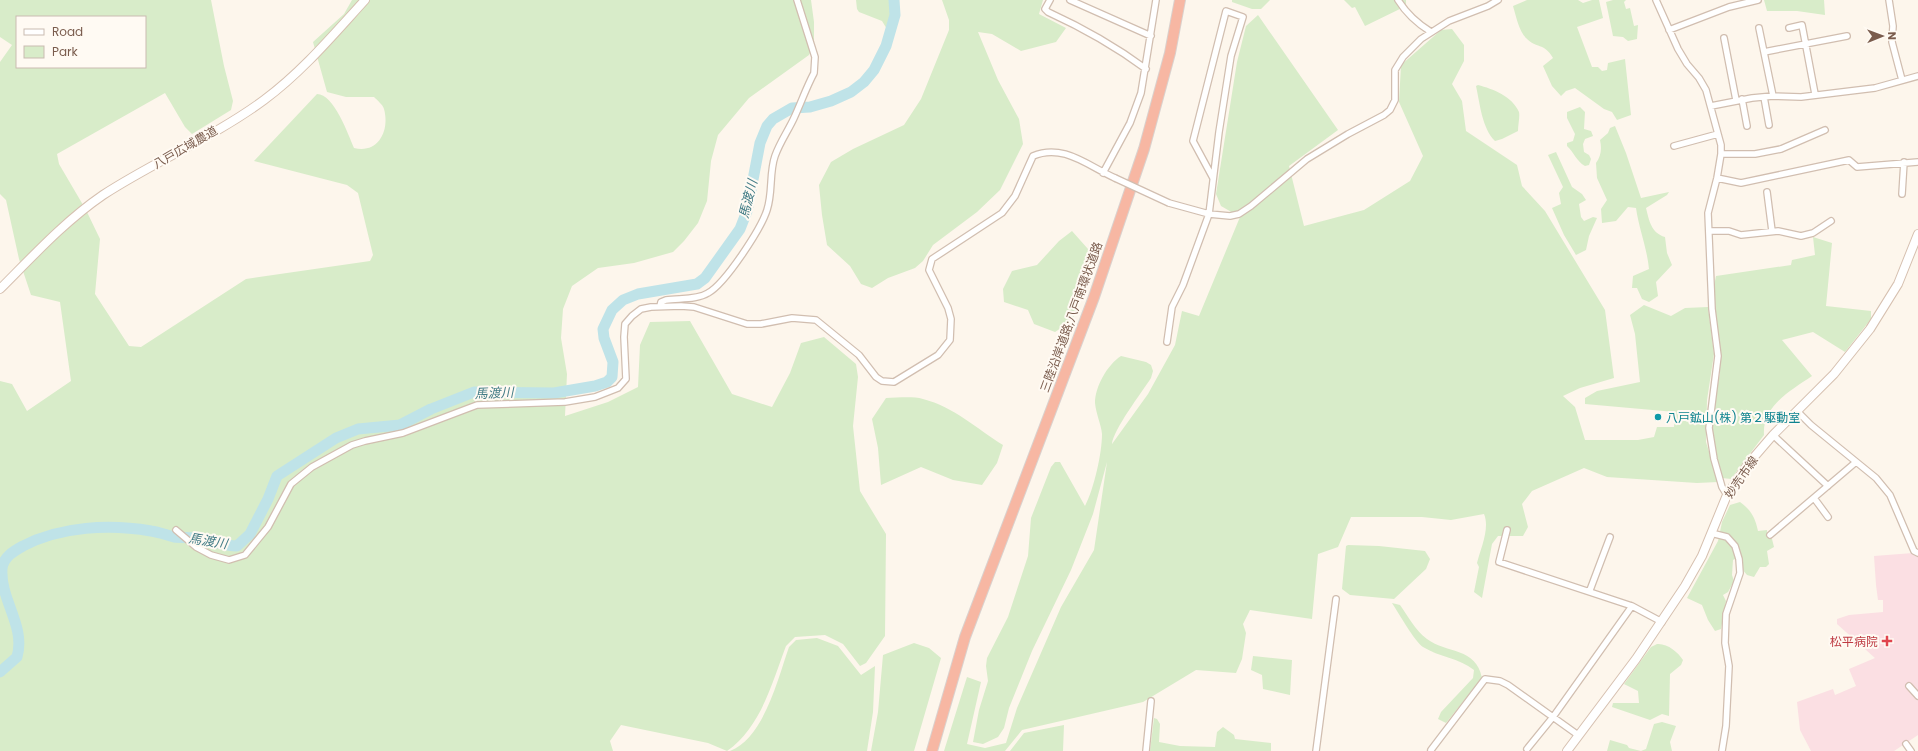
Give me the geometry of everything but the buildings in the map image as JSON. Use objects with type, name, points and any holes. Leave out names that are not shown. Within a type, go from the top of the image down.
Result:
[{"type":"highway","name":"三陸沿岸道路;八戸南環状道路","points":[[925,751],[952,665],[965,637],[1094,297],[1137,171],[1158,104],[1180,0]]},
{"type":"highway","name":"三陸沿岸道路;八戸南環状道路","points":[[932,751],[965,637]]},
{"type":"main road","name":"八戸広域農道","points":[[0,289],[61,229],[101,196],[246,113],[276,91],[298,72],[365,0]]},
{"type":"main road","name":"妙売市線","points":[[1566,751],[1636,659],[1685,586],[1702,556],[1727,494],[1748,464],[1773,435],[1834,374],[1870,329],[1898,284],[1914,254],[1918,234]]},
{"type":"street","points":[[660,306],[661,302],[666,300],[703,295],[713,290],[740,256],[763,219],[770,199],[772,168],[775,156],[814,73],[814,57],[797,0]]},
{"type":"street","points":[[1050,0],[1045,10],[1108,42],[1146,69]]},
{"type":"street","points":[[1070,0],[1151,36]]},
{"type":"street","points":[[1103,172],[1130,123],[1141,93],[1156,0]]},
{"type":"street","points":[[1398,0],[1422,27],[1431,32]]},
{"type":"street","points":[[176,530],[196,547],[211,555],[229,560],[245,555],[268,527],[291,484],[312,467],[352,445],[365,440],[403,433],[438,421],[468,407],[507,403],[565,402],[595,397],[618,388],[626,379],[624,337],[625,324],[632,316],[641,310],[660,306],[694,308],[747,324],[761,324],[792,318],[816,320],[860,355],[876,377],[888,382],[894,382],[938,355],[950,340],[951,319],[948,308],[929,270],[932,259],[1006,209],[1015,196],[1033,156],[1050,151],[1063,153],[1073,156],[1115,178],[1169,203],[1209,214],[1230,216],[1239,214],[1251,206],[1307,159],[1348,134],[1384,115],[1390,110],[1395,100],[1395,70],[1403,57],[1421,39],[1449,21],[1488,6],[1498,0]]},
{"type":"street","points":[[1656,0],[1669,30],[1687,64],[1699,78],[1706,90],[1718,134],[1721,154],[1717,178],[1709,204],[1712,309],[1718,356],[1709,414],[1709,438],[1718,476],[1727,494]]},
{"type":"street","points":[[1669,30],[1729,7],[1758,0]]},
{"type":"street","points":[[1889,0],[1893,26],[1892,42],[1902,80]]},
{"type":"street","points":[[1168,342],[1172,306],[1183,285],[1209,214],[1231,56],[1243,17],[1226,11],[1193,141],[1213,178]]},
{"type":"street","points":[[1788,28],[1802,25],[1815,94]]},
{"type":"street","points":[[1759,28],[1773,96]]},
{"type":"street","points":[[1764,52],[1847,36]]},
{"type":"street","points":[[1724,38],[1747,126]]},
{"type":"street","points":[[1711,106],[1739,100],[1773,96],[1801,97],[1815,94],[1876,88],[1918,76]]},
{"type":"street","points":[[1764,97],[1769,124]]},
{"type":"street","points":[[1721,154],[1755,154],[1781,149],[1826,130]]},
{"type":"street","points":[[1674,146],[1718,134]]},
{"type":"street","points":[[1717,178],[1741,183],[1849,160],[1857,167],[1918,162]]},
{"type":"street","points":[[1902,194],[1904,162]]},
{"type":"street","points":[[1766,192],[1772,231]]},
{"type":"street","points":[[1709,232],[1729,231],[1741,235],[1772,231],[1806,236],[1830,221]]},
{"type":"street","points":[[1797,411],[1811,425],[1876,478],[1890,495],[1914,550],[1918,553]]},
{"type":"street","points":[[1773,435],[1828,486]]},
{"type":"street","points":[[1770,535],[1856,462]]},
{"type":"street","points":[[1814,498],[1828,517]]},
{"type":"street","points":[[1507,530],[1499,562],[1590,590],[1632,606],[1662,622]]},
{"type":"street","points":[[1711,533],[1727,536],[1735,546],[1739,559],[1740,573],[1726,614],[1725,644],[1729,666],[1726,726],[1722,751]]},
{"type":"street","points":[[1590,590],[1610,537]]},
{"type":"street","points":[[1316,751],[1336,598]]},
{"type":"street","points":[[1527,749],[1553,717],[1632,606]]},
{"type":"street","points":[[1431,750],[1485,679],[1500,681],[1508,685],[1578,735]]},
{"type":"street","points":[[1918,685],[1909,686],[1918,696]]},
{"type":"street","points":[[1146,751],[1152,701]]},
{"type":"street","points":[[1906,744],[1911,751]]},
{"type":"shaded area","name":"松平病院","points":[[1913,553],[1918,557],[1918,735],[1894,751],[1811,751],[1800,730],[1797,702],[1833,689],[1835,695],[1856,686],[1849,669],[1875,658],[1837,624],[1837,619],[1849,615],[1883,612],[1883,600],[1878,600],[1874,556]]},
{"type":"green space","points":[[0,0],[211,0],[224,66],[233,101],[231,110],[192,134],[185,127],[165,93],[57,154],[59,164],[86,210],[100,239],[95,294],[129,346],[141,347],[246,279],[370,261],[373,255],[358,193],[347,185],[254,161],[317,94],[329,100],[335,107],[354,148],[370,148],[380,139],[385,125],[384,109],[382,106],[374,97],[346,97],[327,92],[313,42],[344,14],[352,0],[811,0],[814,22],[814,43],[809,55],[749,98],[718,135],[711,161],[707,201],[698,223],[684,241],[673,252],[634,263],[598,268],[572,286],[563,309],[561,338],[567,374],[565,416],[608,402],[638,387],[640,345],[650,322],[690,321],[732,394],[772,407],[790,373],[801,343],[824,337],[856,364],[858,377],[853,426],[860,491],[886,534],[885,636],[866,663],[860,666],[843,644],[825,635],[795,637],[786,646],[770,689],[757,717],[749,730],[727,751],[708,743],[621,725],[610,741],[613,751],[0,751],[0,381],[12,384],[27,411],[71,381],[60,302],[31,295],[19,259],[6,200],[0,194],[0,62],[12,45],[0,37]]},
{"type":"green space","points":[[856,0],[889,0],[891,13],[889,27],[887,29],[882,21],[859,12],[857,9]]},
{"type":"green space","points":[[942,0],[1043,0],[1039,14],[1066,28],[1056,42],[1021,51],[992,34],[978,32],[998,80],[1019,119],[1023,144],[1000,190],[977,212],[933,245],[923,261],[915,268],[888,278],[872,288],[861,284],[850,266],[827,245],[819,185],[831,162],[853,149],[904,125],[921,99],[949,30],[949,20]]},
{"type":"green space","points":[[1232,0],[1270,0],[1261,9],[1252,9],[1232,2]]},
{"type":"green space","points":[[1344,0],[1406,0],[1406,6],[1365,26],[1355,7],[1352,8]]},
{"type":"green space","points":[[1527,0],[1578,0],[1583,3],[1592,0],[1599,0],[1603,18],[1577,27],[1592,67],[1598,67],[1602,71],[1607,70],[1608,63],[1625,59],[1631,115],[1617,120],[1612,112],[1604,109],[1575,88],[1566,91],[1561,96],[1552,86],[1543,66],[1553,58],[1546,50],[1533,44],[1526,38],[1518,23],[1513,6]]},
{"type":"green space","points":[[1613,0],[1626,0],[1624,2],[1626,9],[1630,8],[1634,26],[1638,25],[1637,39],[1628,41],[1623,37],[1613,36],[1606,2]]},
{"type":"green space","points":[[1764,0],[1824,0],[1825,15],[1797,11],[1767,11]]},
{"type":"green space","points":[[1258,15],[1338,130],[1289,166],[1304,226],[1364,210],[1410,181],[1423,156],[1399,102],[1401,65],[1441,30],[1452,29],[1464,45],[1464,61],[1452,84],[1462,101],[1466,131],[1517,165],[1522,186],[1545,211],[1605,310],[1614,378],[1580,388],[1563,396],[1575,407],[1585,440],[1638,440],[1654,437],[1657,427],[1674,427],[1675,412],[1585,404],[1585,398],[1597,391],[1640,382],[1635,334],[1630,315],[1644,305],[1671,316],[1685,308],[1708,307],[1714,354],[1707,400],[1706,442],[1718,482],[1697,483],[1607,477],[1584,468],[1532,491],[1522,504],[1528,527],[1523,536],[1498,536],[1492,544],[1482,598],[1474,592],[1479,567],[1477,563],[1483,545],[1486,525],[1484,514],[1451,520],[1422,517],[1351,517],[1338,547],[1318,554],[1312,619],[1250,610],[1243,624],[1246,633],[1242,659],[1236,673],[1196,670],[1143,702],[1022,730],[1005,751],[944,751],[967,677],[981,682],[967,744],[985,748],[1006,743],[1017,708],[1061,607],[1094,550],[1107,462],[1093,514],[1071,570],[1032,651],[1009,708],[1004,728],[998,737],[983,744],[973,742],[979,710],[988,681],[986,666],[987,658],[1008,617],[1028,556],[1031,518],[1051,467],[1055,462],[1060,462],[1085,506],[1088,499],[1097,471],[1101,451],[1102,434],[1095,403],[1097,390],[1103,377],[1111,365],[1121,356],[1146,362],[1151,365],[1153,371],[1151,378],[1117,430],[1112,444],[1148,394],[1175,345],[1182,311],[1199,316],[1240,217],[1221,206],[1216,194],[1237,62],[1246,26]]},
{"type":"green space","points":[[1478,85],[1502,94],[1516,106],[1519,112],[1518,131],[1495,141],[1484,123],[1476,86]]},
{"type":"green space","points":[[1580,107],[1585,112],[1584,129],[1591,131],[1593,136],[1585,139],[1583,144],[1584,152],[1589,155],[1591,159],[1589,165],[1585,166],[1579,162],[1567,146],[1567,143],[1573,141],[1575,134],[1567,118],[1567,112]]},
{"type":"green space","points":[[1615,126],[1641,198],[1669,192],[1667,195],[1646,208],[1651,226],[1660,235],[1665,237],[1667,253],[1672,265],[1656,282],[1658,296],[1649,302],[1642,299],[1637,288],[1632,288],[1633,276],[1649,269],[1636,208],[1628,207],[1616,221],[1602,223],[1601,209],[1607,200],[1597,178],[1596,163],[1601,152],[1600,140],[1608,133],[1610,128]]},
{"type":"green space","points":[[1556,152],[1572,187],[1582,194],[1586,200],[1579,204],[1581,217],[1584,221],[1593,217],[1597,218],[1589,236],[1586,250],[1576,255],[1564,235],[1552,208],[1561,204],[1559,193],[1563,187],[1548,155]]},
{"type":"green space","points":[[1072,231],[1088,249],[1092,261],[1076,314],[1064,326],[1055,332],[1034,324],[1028,310],[1004,302],[1003,289],[1012,271],[1037,265],[1059,241]]},
{"type":"green space","points":[[1813,237],[1832,243],[1826,306],[1871,311],[1871,319],[1845,352],[1813,332],[1782,340],[1812,376],[1779,400],[1768,416],[1764,435],[1731,479],[1722,478],[1715,456],[1712,422],[1720,373],[1720,347],[1713,291],[1716,276],[1791,265],[1792,260],[1815,255]]},
{"type":"green space","points":[[904,397],[923,399],[945,407],[1003,445],[997,463],[982,485],[953,480],[921,467],[881,485],[878,448],[872,419],[886,398]]},
{"type":"green space","points":[[1740,502],[1752,514],[1758,531],[1767,530],[1767,535],[1772,539],[1774,547],[1767,551],[1769,564],[1766,567],[1760,567],[1754,577],[1747,575],[1742,569],[1742,564],[1735,559],[1733,560],[1732,575],[1734,581],[1728,592],[1723,595],[1726,601],[1721,629],[1715,631],[1708,620],[1702,605],[1687,598],[1718,541],[1722,522],[1730,505]]},
{"type":"green space","points":[[1346,546],[1379,546],[1425,551],[1430,559],[1426,569],[1394,599],[1350,595],[1342,589]]},
{"type":"green space","points":[[1392,603],[1400,605],[1415,627],[1427,639],[1435,644],[1460,652],[1474,661],[1479,668],[1482,678],[1446,723],[1438,719],[1441,712],[1473,678],[1474,670],[1462,663],[1423,647],[1411,633]]},
{"type":"green space","points":[[817,638],[838,646],[861,675],[875,666],[873,712],[867,751],[730,751],[742,744],[752,734],[761,721],[768,706],[789,647],[796,640]]},
{"type":"green space","points":[[914,643],[929,648],[941,658],[914,751],[871,751],[878,712],[883,655]]},
{"type":"green space","points":[[1657,644],[1665,645],[1672,649],[1683,660],[1681,665],[1670,674],[1669,716],[1662,714],[1650,720],[1612,707],[1613,703],[1639,703],[1638,691],[1624,684],[1651,647]]},
{"type":"green space","points":[[1253,656],[1292,660],[1290,695],[1263,689],[1262,675],[1251,670]]},
{"type":"green space","points":[[1154,718],[1157,719],[1160,724],[1159,742],[1180,746],[1215,747],[1217,732],[1223,727],[1234,735],[1235,739],[1271,743],[1271,751],[1150,751]]},
{"type":"green space","points":[[1662,722],[1676,726],[1670,742],[1672,751],[1641,751],[1646,749],[1654,724]]},
{"type":"green space","points":[[1064,725],[1063,751],[1010,751],[1024,733]]},
{"type":"green space","points":[[1610,740],[1627,745],[1629,748],[1641,751],[1607,751]]},
{"type":"waterway","name":"馬渡川","points":[[0,672],[17,657],[19,646],[16,624],[2,580],[2,569],[4,561],[13,552],[23,546],[53,534],[86,528],[103,527],[154,531],[174,537],[198,538],[237,546],[250,534],[268,499],[277,476],[336,438],[358,429],[400,425],[431,409],[474,392],[554,393],[595,386],[607,382],[612,377],[613,362],[604,338],[603,329],[612,310],[623,300],[638,294],[697,284],[705,278],[740,229],[747,211],[760,143],[767,126],[773,119],[792,108],[810,107],[831,101],[851,92],[864,82],[874,70],[886,46],[895,15],[894,0]]},
{"type":"place","name":"八戸鉱山(株) 第２駆動室","points":[[1658,417]]},
{"type":"place","name":"松平病院","points":[[1887,641]]}]
